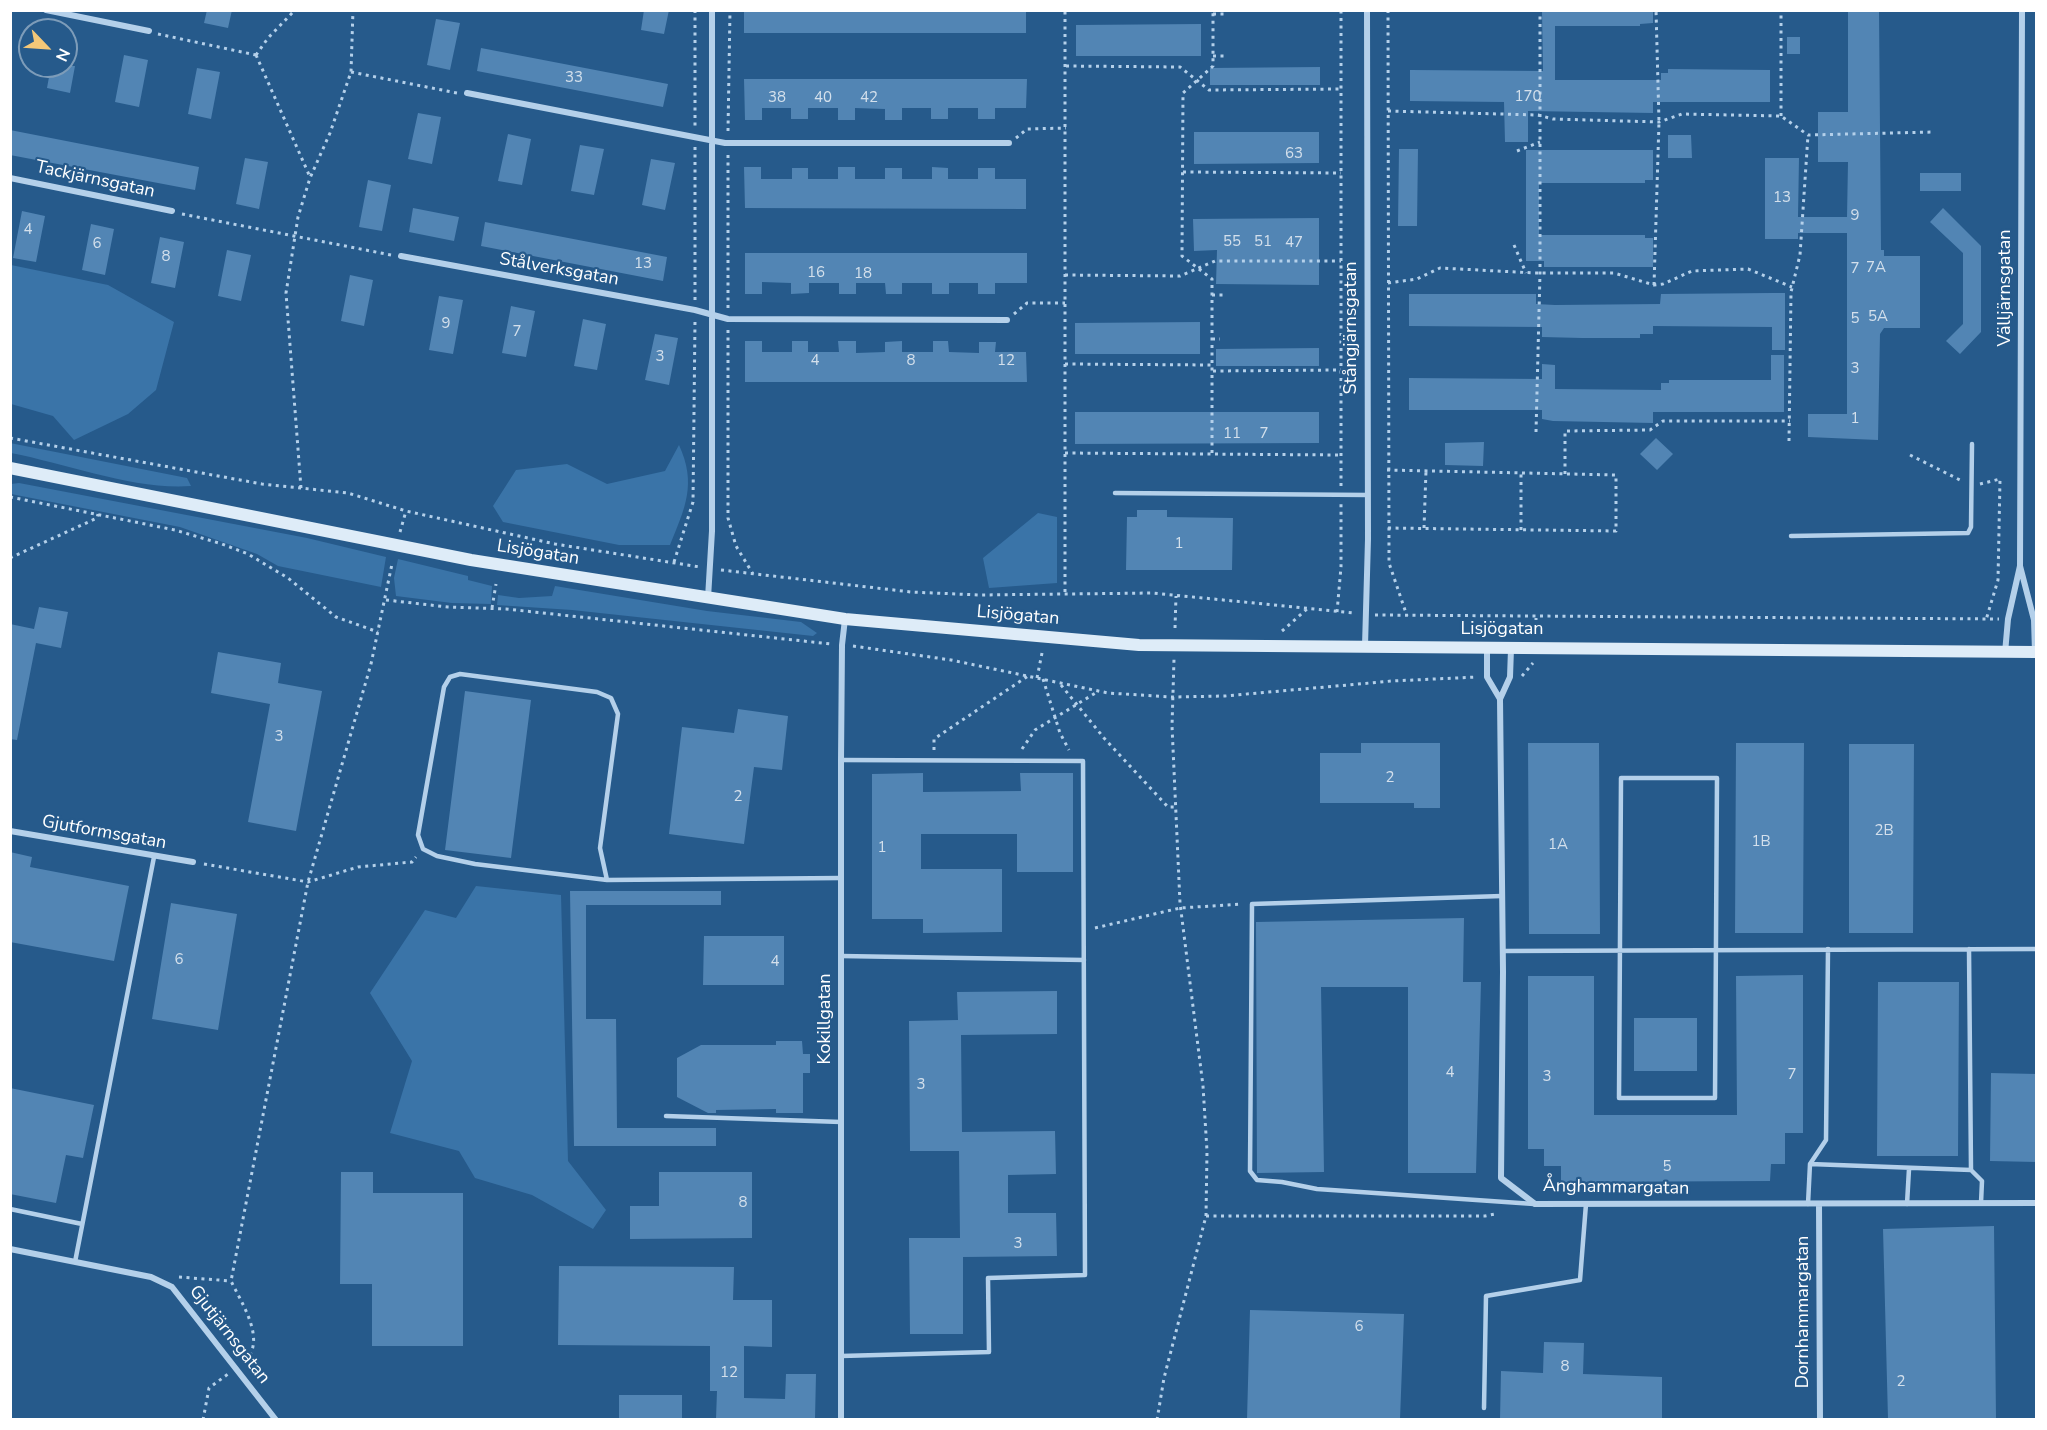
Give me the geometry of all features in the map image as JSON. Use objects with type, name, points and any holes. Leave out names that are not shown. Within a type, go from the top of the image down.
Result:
[{"type":"street","points":[[46,10],[148,31]]},
{"type":"street","points":[[708,599],[712,531],[712,10]]},
{"type":"street","name":"Stångjärnsgatan","points":[[1365,646],[1368,495],[1367,10]]},
{"type":"street","name":"Välljärnsgatan","points":[[2005,653],[2008,619],[2020,566],[2022,10]]},
{"type":"street","points":[[468,93],[728,143],[1009,143]]},
{"type":"street","name":"Tackjärnsgatan","points":[[10,178],[172,212]]},
{"type":"street","name":"Stålverksgatan","points":[[401,256],[695,310],[728,319],[1007,320]]},
{"type":"street","name":"Lisjögatan","points":[[10,468],[471,560],[845,619],[1139,645],[2036,652]]},
{"type":"street","name":"Välljärnsgatan","points":[[2020,566],[2034,620],[2036,652]]},
{"type":"street","name":"Kokillgatan","points":[[841,1419],[841,760],[842,645],[845,619]]},
{"type":"street","name":"Ånghammargatan","points":[[1487,649],[1487,676],[1500,699]]},
{"type":"street","name":"Ånghammargatan","points":[[1511,649],[1510,677],[1500,699],[1503,951],[1501,1178],[1535,1204],[2037,1203]]},
{"type":"street","name":"Gjutformsgatan","points":[[10,831],[193,862]]},
{"type":"street","name":"Dornhammargatan","points":[[1819,1204],[1820,1419]]},
{"type":"street","name":"Gjutjärnsgatan","points":[[10,1249],[151,1277],[172,1287],[276,1419]]},
{"type":"lane","points":[[1791,536],[1968,533],[1971,527],[1972,444]]},
{"type":"lane","points":[[1115,493],[1368,495]]},
{"type":"lane","points":[[607,879],[600,848],[618,714],[611,698],[597,692],[460,674],[450,677],[444,687],[418,835],[423,849],[437,856],[475,864],[607,879],[841,878]]},
{"type":"lane","points":[[841,760],[1083,761],[1085,1275],[988,1278],[989,1352],[841,1356]]},
{"type":"lane","points":[[1620,778],[1717,778],[1716,950],[1715,1098],[1619,1098],[1620,778]]},
{"type":"lane","points":[[75,1262],[154,857]]},
{"type":"lane","points":[[1502,896],[1252,904],[1250,1171],[1257,1180],[1317,1189],[1535,1204]]},
{"type":"lane","points":[[1808,1204],[1810,1164],[1826,1140],[1828,949]]},
{"type":"lane","points":[[1969,949],[1971,1170]]},
{"type":"lane","points":[[1503,951],[2037,949]]},
{"type":"lane","points":[[841,956],[1084,960]]},
{"type":"lane","points":[[666,1116],[841,1122]]},
{"type":"lane","points":[[1810,1164],[1971,1170],[1982,1181],[1981,1203]]},
{"type":"lane","points":[[1907,1203],[1909,1168]]},
{"type":"lane","points":[[1484,1408],[1486,1296],[1580,1280],[1586,1204]]},
{"type":"lane","points":[[10,1209],[81,1224]]},
{"type":"path","points":[[256,55],[268,38],[296,10]]},
{"type":"path","points":[[301,488],[286,293],[295,238],[310,178],[330,133],[351,72],[353,10]]},
{"type":"path","points":[[10,438],[135,463],[348,493],[406,511],[582,550],[674,562],[693,502],[695,10]]},
{"type":"path","points":[[730,10],[728,518],[736,546],[753,574],[911,592],[979,595],[1065,592],[1176,596],[1336,612],[1341,567],[1341,10]]},
{"type":"path","points":[[1065,10],[1065,592]]},
{"type":"path","points":[[1388,10],[1387,470],[1389,562],[1407,616],[2008,619]]},
{"type":"path","points":[[1536,432],[1540,273],[1540,10]]},
{"type":"path","points":[[1654,285],[1659,122],[1656,10]]},
{"type":"path","points":[[1780,116],[1781,10]]},
{"type":"path","points":[[1212,453],[1212,279],[1182,256],[1183,93],[1212,66],[1213,12],[1224,14]]},
{"type":"path","points":[[148,31],[256,55]]},
{"type":"path","points":[[256,55],[310,178]]},
{"type":"path","points":[[1213,56],[1224,56]]},
{"type":"path","points":[[1066,66],[1180,67],[1209,90],[1341,89]]},
{"type":"path","points":[[351,72],[447,93],[468,93]]},
{"type":"path","points":[[1388,111],[1540,115],[1573,121],[1659,122],[1682,114],[1780,116],[1808,135],[1933,132]]},
{"type":"path","points":[[1009,143],[1028,129],[1066,129]]},
{"type":"path","points":[[1790,441],[1792,287],[1800,255],[1808,135]]},
{"type":"path","points":[[1517,151],[1540,142]]},
{"type":"path","points":[[1183,172],[1341,173]]},
{"type":"path","points":[[172,212],[295,238],[401,256]]},
{"type":"path","points":[[1514,245],[1526,273]]},
{"type":"path","points":[[1065,275],[1180,276],[1215,261],[1341,261]]},
{"type":"path","points":[[1387,283],[1418,279],[1440,268],[1526,273],[1614,273],[1654,285],[1663,284],[1692,271],[1748,269],[1792,287]]},
{"type":"path","points":[[1212,295],[1223,295]]},
{"type":"path","points":[[1007,320],[1027,303],[1065,303]]},
{"type":"path","points":[[1212,339],[1221,339]]},
{"type":"path","points":[[1065,364],[1212,365]]},
{"type":"path","points":[[1213,371],[1341,370]]},
{"type":"path","points":[[1565,474],[1565,431],[1650,430],[1663,421],[1790,421]]},
{"type":"path","points":[[1065,453],[1341,455]]},
{"type":"path","points":[[1387,470],[1616,474],[1616,531],[1388,528]]},
{"type":"path","points":[[1424,528],[1426,471]]},
{"type":"path","points":[[1521,473],[1521,530]]},
{"type":"path","points":[[10,497],[175,530],[248,554],[288,578],[336,617],[378,632]]},
{"type":"path","points":[[400,532],[406,511]]},
{"type":"path","points":[[10,558],[81,527],[97,518],[98,514]]},
{"type":"path","points":[[203,1419],[209,1388],[252,1353],[254,1340],[252,1328],[231,1281],[308,882],[378,632],[392,564]]},
{"type":"path","points":[[492,609],[496,584]]},
{"type":"path","points":[[1175,628],[1176,596]]},
{"type":"path","points":[[386,600],[842,645],[951,660],[1098,691],[1172,698],[1487,676]]},
{"type":"path","points":[[1280,633],[1307,609]]},
{"type":"path","points":[[1037,678],[1042,653]]},
{"type":"path","points":[[1157,1419],[1164,1378],[1206,1216],[1208,1151],[1203,1086],[1180,908],[1172,698],[1174,657]]},
{"type":"path","points":[[933,761],[934,739],[1028,676]]},
{"type":"path","points":[[1043,679],[1055,718],[1069,750],[1070,761]]},
{"type":"path","points":[[1059,683],[1168,807],[1176,807]]},
{"type":"path","points":[[1020,761],[1021,751],[1035,730],[1098,691]]},
{"type":"path","points":[[193,862],[308,882],[358,867],[412,862],[423,849]]},
{"type":"path","points":[[1084,930],[1180,908],[1252,904]]},
{"type":"path","points":[[1206,1216],[1485,1216],[1505,1211]]},
{"type":"path","points":[[165,1283],[171,1276],[231,1281]]},
{"type":"shaded area","points":[[11,265],[108,285],[174,322],[156,390],[128,414],[74,440],[53,416],[11,404]]},
{"type":"shaded area","points":[[10,443],[187,478],[191,486],[146,484],[101,475],[11,453]]},
{"type":"shaded area","points":[[679,445],[687,472],[687,496],[670,545],[619,545],[503,522],[493,506],[516,470],[567,464],[607,484],[665,471]]},
{"type":"shaded area","points":[[19,483],[307,538],[386,557],[381,587],[278,566],[257,554],[180,527],[11,494],[11,484]]},
{"type":"shaded area","points":[[1038,513],[1057,517],[1057,583],[989,588],[983,558]]},
{"type":"shaded area","points":[[398,559],[468,576],[468,580],[492,586],[491,604],[452,603],[396,596],[394,578]]},
{"type":"shaded area","points":[[555,586],[707,611],[801,622],[817,633],[813,636],[572,610],[497,605],[498,595],[519,598],[552,596]]},
{"type":"shaded area","points":[[476,886],[561,895],[568,1161],[606,1210],[593,1229],[532,1195],[475,1178],[459,1151],[390,1133],[412,1061],[370,993],[425,910],[456,918]]},
{"type":"building","points":[[207,10],[232,10],[228,28],[204,23]]},
{"type":"building","points":[[644,10],[669,10],[664,34],[641,30]]},
{"type":"building","points":[[744,10],[1026,10],[1026,33],[744,33]]},
{"type":"building","points":[[1542,10],[1653,10],[1653,23],[1640,24],[1640,26],[1555,26],[1555,80],[1661,80],[1661,73],[1668,73],[1668,69],[1770,70],[1770,102],[1653,102],[1653,113],[1528,111],[1528,142],[1505,142],[1504,102],[1410,101],[1410,70],[1543,71]]},
{"type":"building","points":[[1848,10],[1879,10],[1881,250],[1884,250],[1884,256],[1920,256],[1920,328],[1884,328],[1880,334],[1878,440],[1808,437],[1808,414],[1847,414],[1847,233],[1798,233],[1798,239],[1765,239],[1765,158],[1799,158],[1798,217],[1847,217],[1848,162],[1818,162],[1818,112],[1848,112]]},
{"type":"building","points":[[436,19],[460,23],[450,70],[427,65]]},
{"type":"building","points":[[1201,24],[1201,56],[1076,56],[1076,25]]},
{"type":"building","points":[[1787,37],[1800,37],[1800,54],[1787,54]]},
{"type":"building","points":[[481,48],[668,84],[663,107],[477,71]]},
{"type":"building","points":[[124,55],[148,60],[139,107],[115,102]]},
{"type":"building","points":[[1320,67],[1320,85],[1210,85],[1210,68]]},
{"type":"building","points":[[197,68],[220,72],[211,119],[188,114]]},
{"type":"building","points":[[49,78],[73,78],[70,93],[47,88]]},
{"type":"building","points":[[744,79],[1027,79],[1026,108],[995,108],[995,119],[978,119],[978,108],[948,108],[948,119],[931,119],[931,108],[902,108],[902,120],[885,120],[885,109],[855,108],[855,120],[838,120],[838,108],[808,108],[808,119],[791,119],[791,108],[762,108],[762,120],[745,120]]},
{"type":"building","points":[[418,113],[441,117],[432,164],[408,159]]},
{"type":"building","points":[[10,130],[199,167],[195,190],[10,155]]},
{"type":"building","points":[[1194,132],[1319,132],[1319,163],[1194,164]]},
{"type":"building","points":[[508,134],[531,139],[522,185],[498,181]]},
{"type":"building","points":[[1668,135],[1691,135],[1692,158],[1668,158]]},
{"type":"building","points":[[580,145],[604,149],[594,195],[571,191]]},
{"type":"building","points":[[1399,149],[1418,149],[1417,226],[1398,226]]},
{"type":"building","points":[[1526,150],[1653,150],[1653,180],[1645,180],[1645,183],[1539,183],[1539,235],[1645,235],[1645,238],[1653,238],[1653,267],[1544,267],[1544,261],[1526,261]]},
{"type":"building","points":[[245,158],[268,162],[259,209],[236,204]]},
{"type":"building","points":[[651,159],[675,163],[665,210],[642,205]]},
{"type":"building","points":[[744,167],[761,167],[761,179],[792,179],[792,168],[808,168],[808,179],[838,179],[838,167],[855,167],[855,179],[885,179],[885,168],[902,168],[902,179],[932,179],[932,167],[948,168],[948,179],[978,179],[978,168],[995,168],[995,179],[1026,179],[1026,209],[745,208]]},
{"type":"building","points":[[1920,173],[1961,173],[1961,191],[1920,191]]},
{"type":"building","points":[[368,180],[391,185],[382,231],[359,227]]},
{"type":"building","points":[[413,208],[459,217],[454,241],[409,232]]},
{"type":"building","points":[[1943,208],[1981,246],[1981,332],[1960,354],[1946,341],[1963,324],[1963,253],[1930,222]]},
{"type":"building","points":[[22,211],[45,216],[36,262],[13,258]]},
{"type":"building","points":[[1319,218],[1319,285],[1216,284],[1217,250],[1194,251],[1193,219]]},
{"type":"building","points":[[485,222],[667,257],[663,281],[481,246]]},
{"type":"building","points":[[91,224],[114,229],[105,275],[82,270]]},
{"type":"building","points":[[160,237],[184,242],[175,288],[151,283]]},
{"type":"building","points":[[227,250],[251,255],[241,301],[218,296]]},
{"type":"building","points":[[745,253],[1027,253],[1027,283],[995,283],[995,294],[978,294],[978,283],[949,283],[949,294],[932,294],[932,283],[902,283],[902,294],[886,294],[885,283],[856,283],[856,294],[839,294],[839,283],[809,283],[809,293],[791,294],[791,283],[762,282],[762,294],[745,294]]},
{"type":"building","points":[[350,275],[373,280],[364,326],[341,321]]},
{"type":"building","points":[[1785,293],[1785,350],[1772,350],[1772,327],[1653,326],[1653,334],[1640,334],[1640,338],[1582,338],[1542,337],[1542,327],[1409,326],[1409,294],[1536,294],[1536,304],[1555,305],[1660,304],[1661,294]]},
{"type":"building","points":[[439,296],[463,300],[453,354],[429,350]]},
{"type":"building","points":[[511,306],[535,311],[526,357],[502,353]]},
{"type":"building","points":[[583,319],[606,324],[597,370],[574,366]]},
{"type":"building","points":[[1200,322],[1200,354],[1075,354],[1075,323]]},
{"type":"building","points":[[655,334],[678,338],[669,385],[645,380]]},
{"type":"building","points":[[745,341],[762,341],[762,352],[792,352],[792,341],[808,341],[808,352],[839,352],[838,341],[856,341],[856,353],[885,352],[885,342],[902,341],[902,352],[933,352],[933,341],[948,341],[949,352],[979,353],[979,342],[996,342],[995,352],[1026,352],[1027,382],[745,382]]},
{"type":"building","points":[[1319,348],[1319,366],[1216,366],[1216,349]]},
{"type":"building","points":[[1771,355],[1784,355],[1784,412],[1653,412],[1653,423],[1553,421],[1542,419],[1542,410],[1409,410],[1409,378],[1542,379],[1542,364],[1555,365],[1555,389],[1661,390],[1661,383],[1669,383],[1669,380],[1771,380]]},
{"type":"building","points":[[1075,412],[1319,412],[1319,443],[1075,444]]},
{"type":"building","points":[[1656,438],[1673,454],[1657,470],[1640,454]]},
{"type":"building","points":[[1484,442],[1483,466],[1445,465],[1445,443]]},
{"type":"building","points":[[1137,510],[1167,510],[1167,517],[1233,518],[1232,570],[1126,570],[1127,517],[1137,517]]},
{"type":"building","points":[[39,607],[68,612],[61,648],[36,643],[17,740],[10,739],[10,624],[34,629]]},
{"type":"building","points":[[218,652],[281,663],[278,683],[322,691],[296,831],[248,822],[270,704],[211,693]]},
{"type":"building","points":[[465,691],[531,700],[511,858],[445,850]]},
{"type":"building","points":[[738,709],[788,716],[782,770],[754,767],[744,844],[669,834],[682,727],[734,733]]},
{"type":"building","points":[[1361,743],[1440,743],[1440,808],[1414,808],[1414,803],[1320,803],[1320,753],[1361,753]]},
{"type":"building","points":[[1528,743],[1599,743],[1600,934],[1529,934]]},
{"type":"building","points":[[1736,743],[1804,743],[1803,933],[1735,933]]},
{"type":"building","points":[[1849,744],[1914,744],[1913,933],[1849,933]]},
{"type":"building","points":[[923,773],[923,792],[1021,791],[1020,773],[1073,773],[1073,872],[1017,872],[1017,834],[921,834],[921,869],[1002,869],[1002,932],[923,933],[923,919],[872,919],[872,774]]},
{"type":"building","points":[[10,852],[32,857],[30,867],[129,886],[114,961],[10,942]]},
{"type":"building","points":[[570,891],[721,891],[721,905],[586,905],[586,1019],[616,1019],[617,1128],[716,1128],[716,1146],[574,1146]]},
{"type":"building","points":[[171,903],[237,914],[218,1030],[152,1019]]},
{"type":"building","points":[[1464,918],[1463,982],[1481,982],[1476,1173],[1408,1173],[1408,987],[1321,987],[1324,1172],[1257,1173],[1256,922]]},
{"type":"building","points":[[704,936],[784,936],[784,985],[703,985]]},
{"type":"building","points":[[1803,975],[1803,1133],[1785,1133],[1785,1164],[1771,1164],[1770,1181],[1561,1182],[1561,1166],[1544,1166],[1544,1149],[1528,1149],[1528,976],[1594,976],[1594,1115],[1737,1115],[1736,976]]},
{"type":"building","points":[[1878,982],[1959,982],[1958,1156],[1877,1156]]},
{"type":"building","points":[[1057,991],[1057,1034],[961,1035],[962,1132],[1055,1131],[1056,1174],[1008,1175],[1008,1213],[1056,1213],[1057,1256],[963,1257],[963,1334],[910,1334],[909,1238],[960,1238],[959,1151],[910,1151],[909,1021],[958,1020],[957,992]]},
{"type":"building","points":[[1634,1018],[1697,1018],[1697,1071],[1634,1071]]},
{"type":"building","points":[[776,1041],[802,1041],[803,1054],[810,1054],[810,1073],[803,1073],[803,1113],[776,1113],[776,1109],[716,1110],[716,1113],[708,1113],[677,1097],[677,1058],[701,1045],[776,1045]]},
{"type":"building","points":[[1991,1073],[2037,1074],[2037,1162],[1990,1161]]},
{"type":"building","points":[[10,1088],[94,1105],[83,1158],[66,1155],[56,1203],[10,1194]]},
{"type":"building","points":[[341,1172],[373,1172],[373,1193],[463,1193],[463,1346],[372,1346],[372,1284],[340,1284]]},
{"type":"building","points":[[659,1172],[752,1172],[752,1238],[630,1239],[630,1206],[659,1206]]},
{"type":"building","points":[[1994,1226],[1996,1419],[1888,1419],[1883,1229]]},
{"type":"building","points":[[559,1266],[734,1267],[733,1300],[772,1300],[772,1347],[744,1346],[744,1398],[785,1399],[786,1374],[816,1374],[815,1419],[716,1419],[717,1391],[710,1391],[710,1346],[558,1345]]},
{"type":"building","points":[[1250,1310],[1404,1314],[1400,1419],[1247,1419]]},
{"type":"building","points":[[1544,1342],[1584,1343],[1583,1374],[1662,1377],[1662,1419],[1500,1419],[1501,1371],[1543,1373]]},
{"type":"building","points":[[619,1395],[682,1395],[682,1419],[619,1419]]}]
